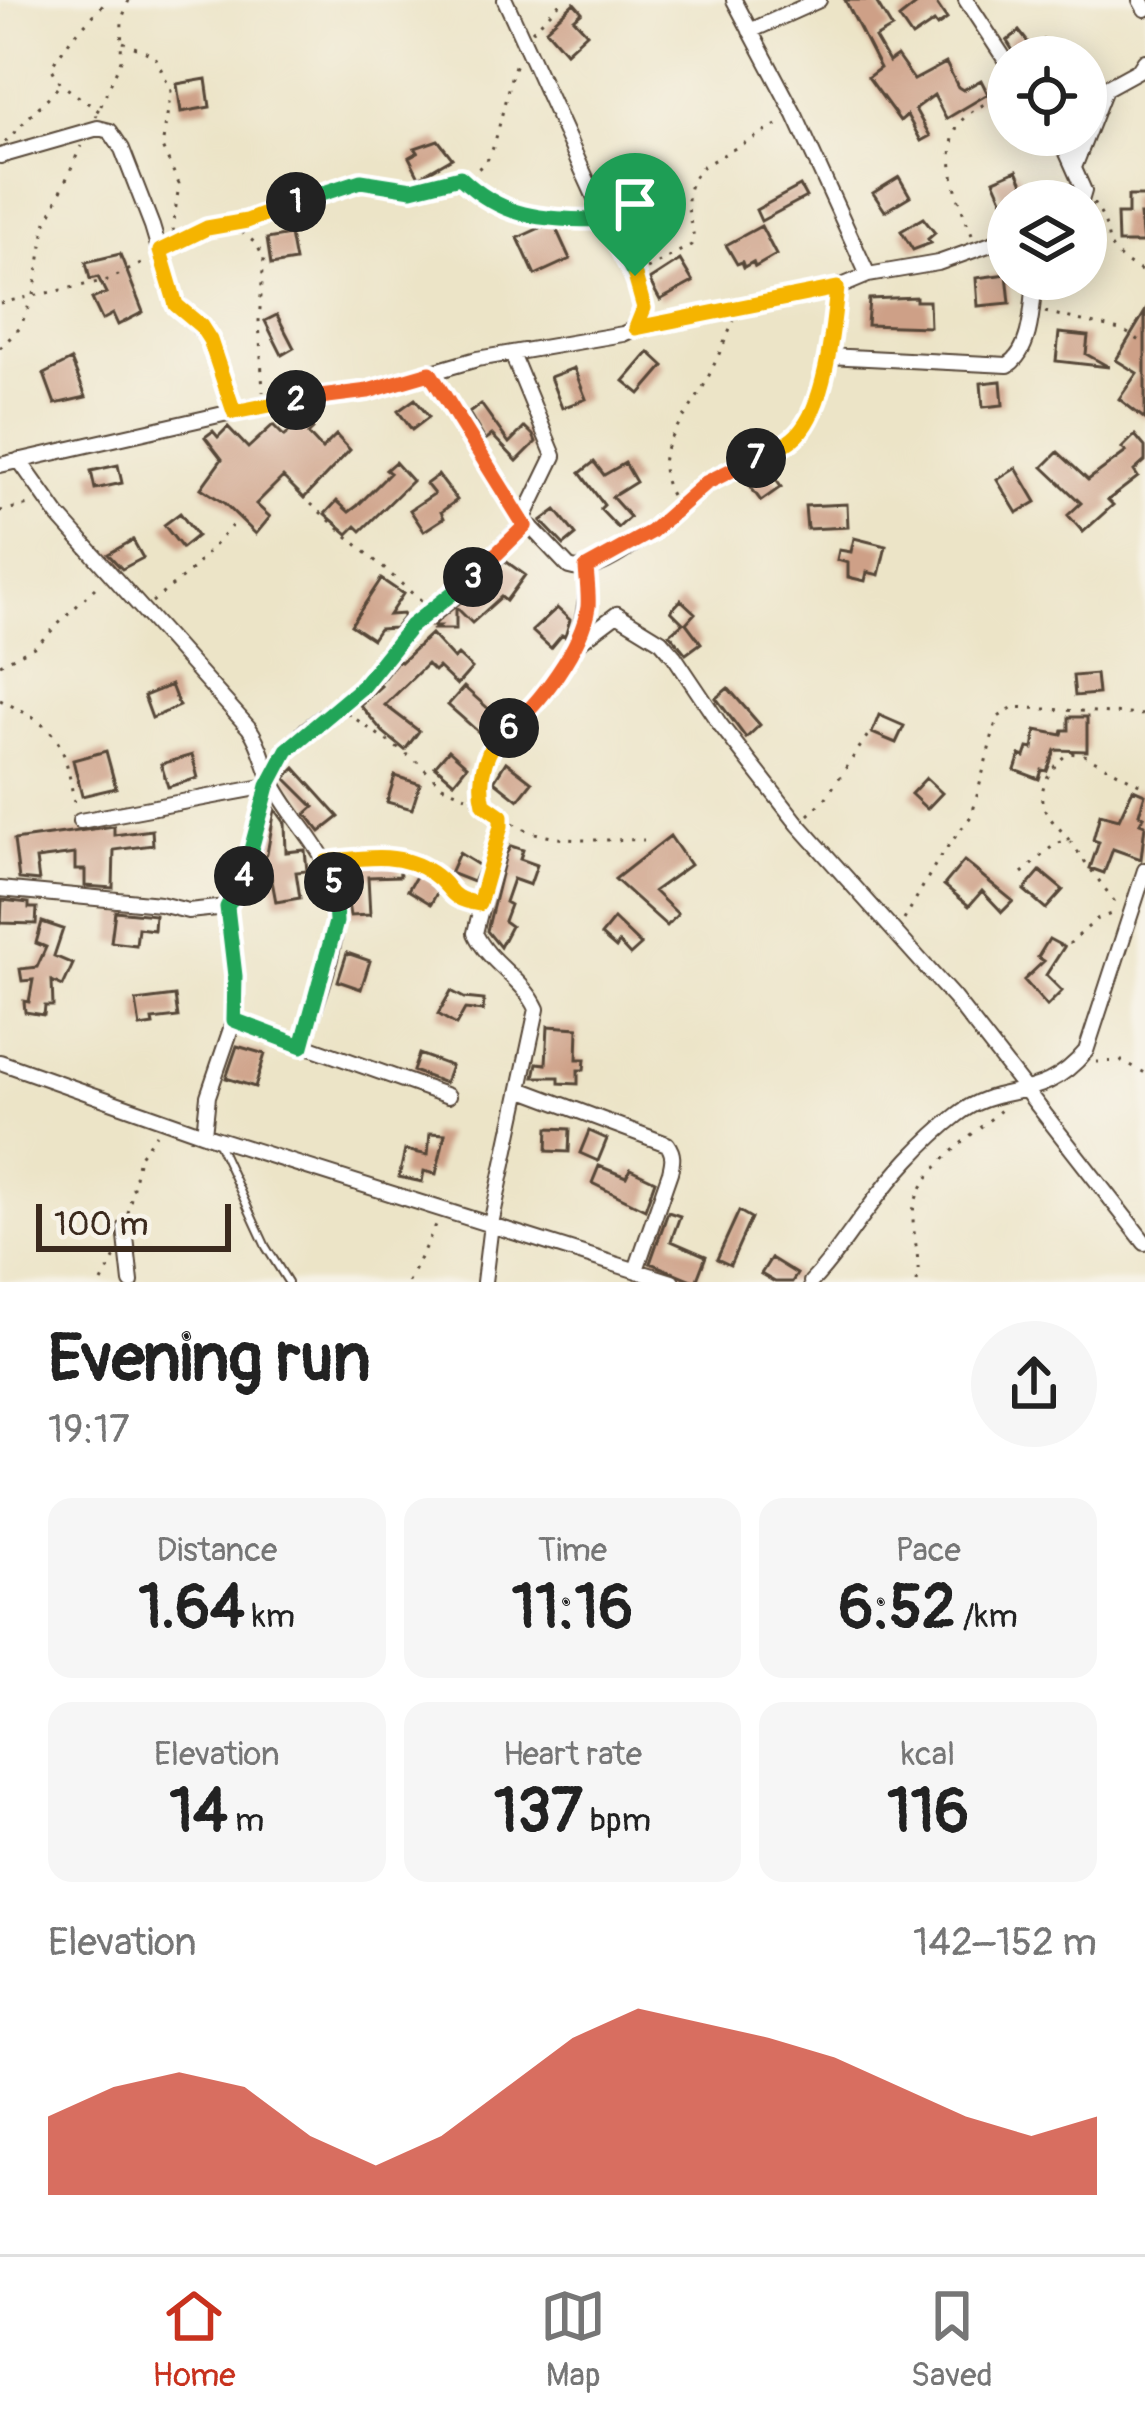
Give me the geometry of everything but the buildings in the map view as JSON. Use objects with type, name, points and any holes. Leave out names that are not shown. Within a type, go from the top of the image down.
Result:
[{"type":"street","points":[[505,0],[635,276],[644,308],[636,328]]},
{"type":"street","points":[[734,0],[795,116],[868,275]]},
{"type":"street","points":[[750,31],[819,0]]},
{"type":"street","points":[[966,0],[990,36]]},
{"type":"street","points":[[1140,0],[1145,9]]},
{"type":"street","points":[[1107,88],[1139,70],[1145,61]]},
{"type":"street","points":[[0,152],[98,128],[110,131],[122,149],[176,305],[210,340],[234,412]]},
{"type":"street","points":[[1070,156],[1078,180]]},
{"type":"street","points":[[1075,166],[1079,156]]},
{"type":"street","points":[[0,465],[263,405],[368,391],[512,354],[837,288],[868,275],[938,263],[987,245]]},
{"type":"street","points":[[430,373],[524,523],[569,566],[586,568],[651,532],[706,483],[796,436],[809,414],[828,356],[837,288]]},
{"type":"street","points":[[828,356],[1008,365],[1024,346],[1033,300]]},
{"type":"street","points":[[210,1136],[208,1096],[234,1020],[235,976],[227,907],[250,862],[269,783],[287,750],[362,687],[395,644],[430,610],[456,593],[524,523],[554,456],[512,354]]},
{"type":"street","points":[[19,460],[110,575],[249,728],[261,746],[269,783],[326,862],[333,879],[336,922],[302,1046]]},
{"type":"street","points":[[484,1282],[490,1224],[537,1009],[530,994],[480,945],[475,933],[501,816],[484,804],[482,785],[489,746],[530,710],[573,647],[588,607],[586,568]]},
{"type":"street","points":[[573,647],[617,614],[661,641],[798,824],[898,932],[1145,1243]]},
{"type":"street","points":[[80,821],[269,783]]},
{"type":"street","points":[[811,1282],[872,1203],[949,1121],[980,1101],[1046,1085],[1086,1051],[1145,870]]},
{"type":"street","points":[[0,890],[202,912],[227,907]]},
{"type":"street","points":[[234,1020],[448,1096]]},
{"type":"street","points":[[0,1062],[210,1136],[672,1282]]},
{"type":"street","points":[[520,1089],[671,1149],[670,1172],[636,1270]]},
{"type":"street","points":[[124,1228],[131,1282]]},
{"type":"lane","points":[[210,1136],[288,1282]]},
{"type":"path","points":[[99,111],[61,84],[51,67],[108,0]]},
{"type":"path","points":[[0,348],[20,328],[33,297],[45,227],[115,79],[129,0]]},
{"type":"path","points":[[0,303],[130,273],[176,241],[342,184],[361,181],[412,189],[460,177],[487,160],[508,81],[524,45],[562,0]]},
{"type":"path","points":[[123,42],[155,56],[170,91],[162,147],[179,184],[173,228],[176,241]]},
{"type":"path","points":[[0,152],[61,84]]},
{"type":"path","points":[[978,248],[964,218],[952,164],[955,133],[964,117],[987,104]]},
{"type":"path","points":[[635,276],[691,244],[688,191],[703,166],[795,116]]},
{"type":"path","points":[[460,177],[510,213],[542,219],[605,220]]},
{"type":"path","points":[[232,224],[256,244],[264,258],[263,405]]},
{"type":"path","points":[[1107,240],[1116,258],[1145,273]]},
{"type":"path","points":[[677,507],[663,477],[666,443],[699,395],[741,308]]},
{"type":"path","points":[[1032,309],[1124,332],[1145,344]]},
{"type":"path","points":[[0,511],[48,501]]},
{"type":"path","points":[[310,504],[430,610]]},
{"type":"path","points":[[141,610],[193,568],[237,520]]},
{"type":"path","points":[[0,664],[36,646],[110,575]]},
{"type":"path","points":[[0,700],[54,732],[80,821]]},
{"type":"path","points":[[339,707],[416,761],[442,786],[484,804]]},
{"type":"path","points":[[898,932],[939,858],[972,815],[997,718],[1004,710],[1145,715]]},
{"type":"path","points":[[798,824],[825,799],[868,735]]},
{"type":"path","points":[[1069,944],[1097,920],[1122,911],[1043,806],[1049,773],[1069,753],[1084,755],[1145,787]]},
{"type":"path","points":[[501,816],[535,836],[644,840]]},
{"type":"path","points":[[1022,873],[1055,844],[1069,840]]},
{"type":"path","points":[[326,862],[399,857],[430,871],[454,897],[479,904]]},
{"type":"path","points":[[1076,1063],[1124,1061],[1145,1073]]},
{"type":"path","points":[[917,1282],[913,1210],[922,1190],[960,1143],[1023,1092]]},
{"type":"path","points":[[124,1228],[139,1157],[169,1122]]},
{"type":"path","points":[[408,1282],[434,1231],[438,1209]]},
{"type":"path","points":[[102,1282],[115,1256]]},
{"type":"route","points":[[460,177],[510,213],[542,219],[605,220],[635,276],[644,308],[636,328],[837,288],[828,356],[804,426],[779,448],[706,483],[651,532],[586,568],[588,607],[573,647],[539,700],[489,746],[482,799],[501,816],[501,826],[479,904],[454,897],[430,871],[399,857],[326,862],[336,897],[336,922],[302,1046],[234,1020],[235,976],[227,907],[250,862],[271,779],[287,750],[362,687],[411,626],[456,593],[525,526],[430,373],[368,391],[234,412],[210,340],[190,314],[176,305],[160,251],[207,228],[247,221],[342,184],[361,181],[412,189],[460,177]]}]
